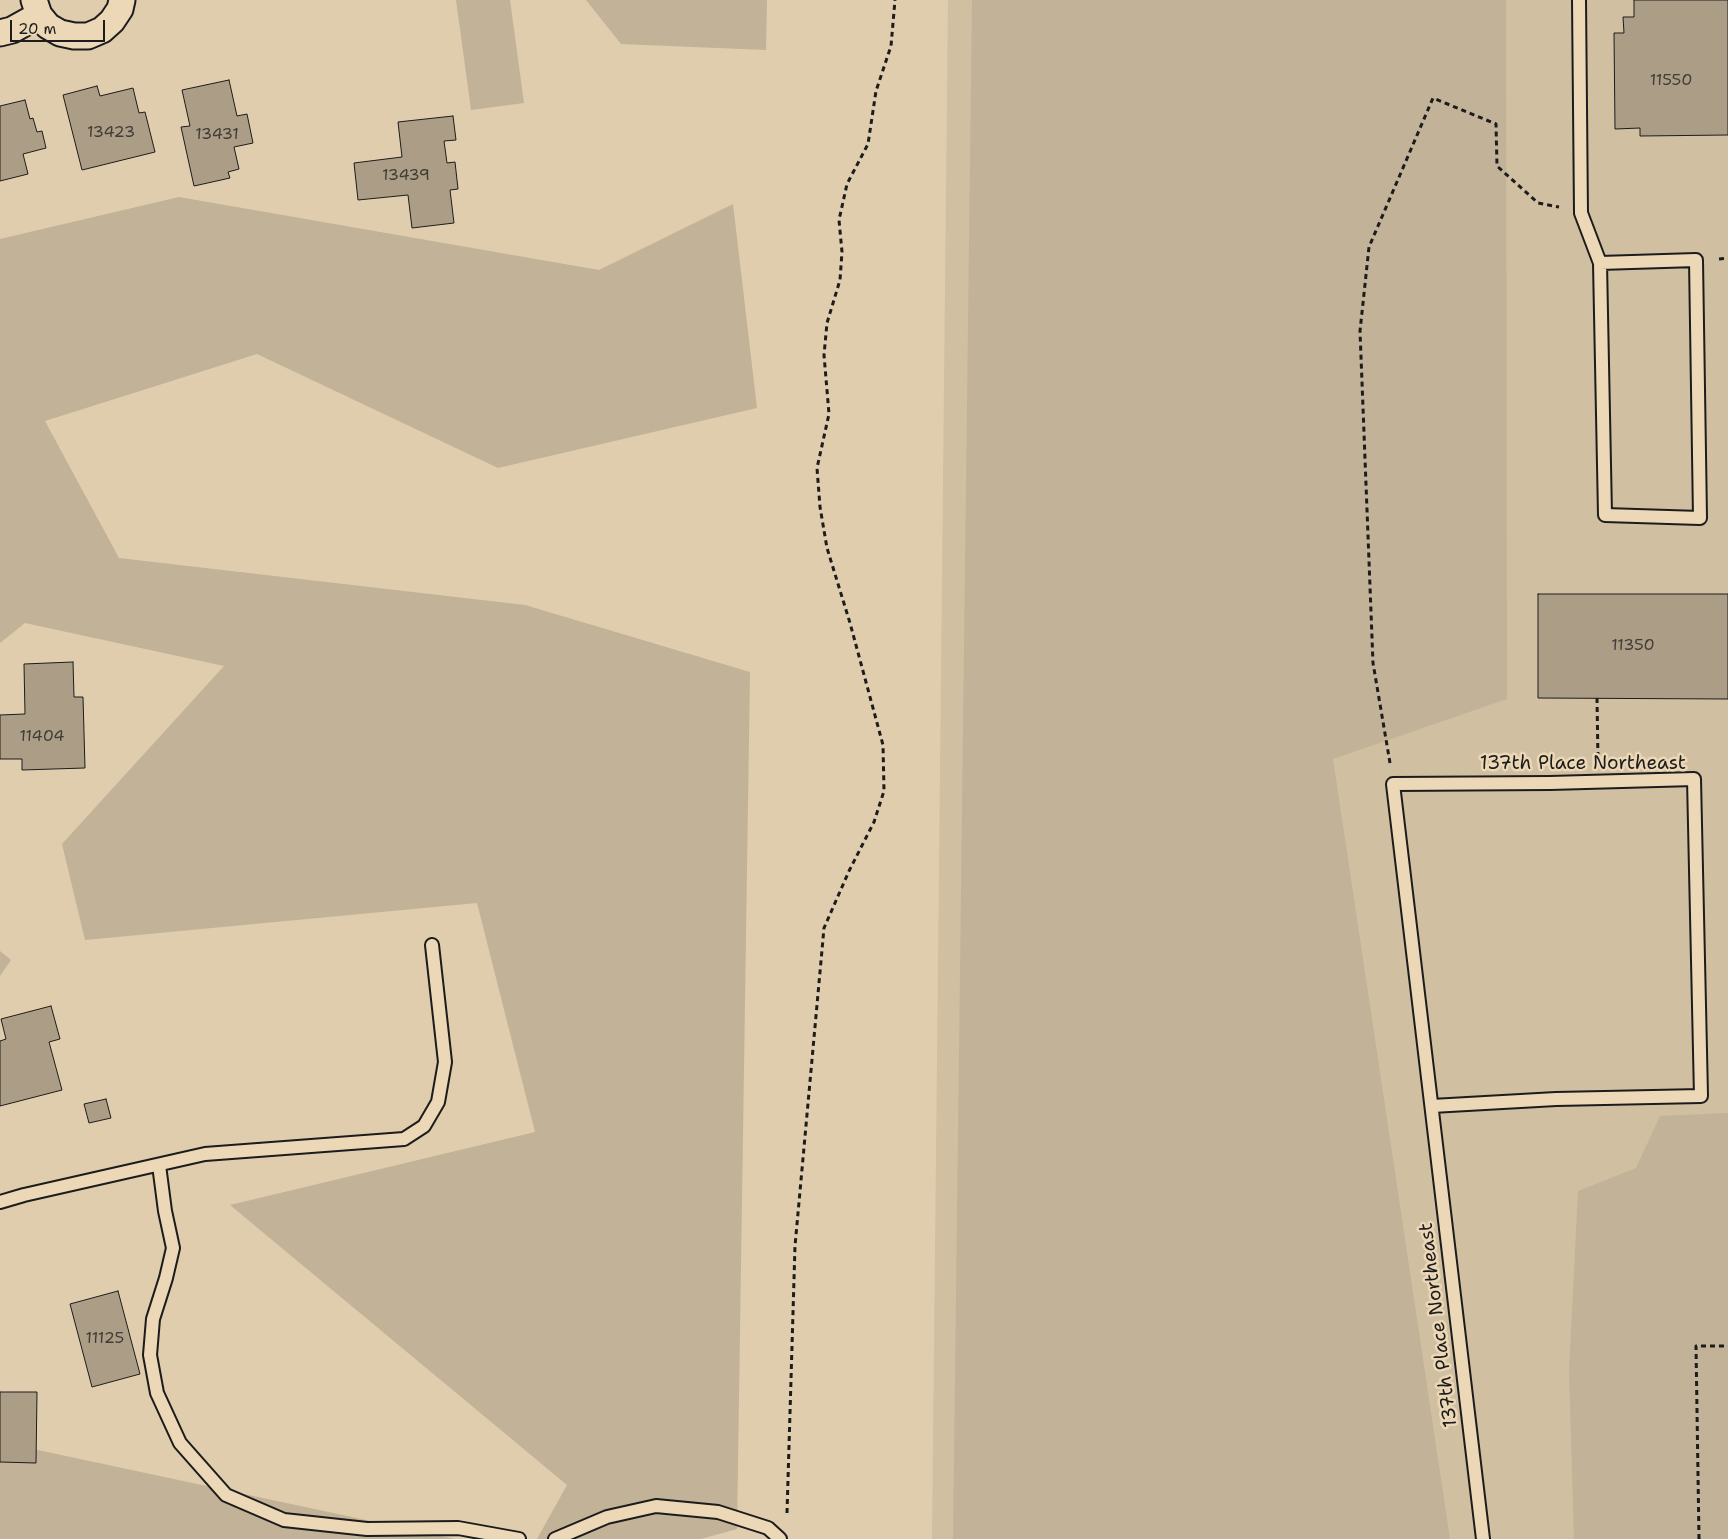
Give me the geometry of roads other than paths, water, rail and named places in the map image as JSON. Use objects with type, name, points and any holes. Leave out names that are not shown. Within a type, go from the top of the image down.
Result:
[{"type":"street","points":[[0,33],[12,30],[37,7],[48,26],[60,33],[88,36],[102,30],[112,21],[120,9],[122,0]]},
{"type":"lane","points":[[1579,0],[1581,212],[1600,263],[1605,515],[1700,518],[1696,260],[1600,263]]},
{"type":"lane","name":"137th Place Northeast","points":[[1432,1106],[1556,1099],[1701,1096],[1694,779],[1393,784],[1483,1539]]},
{"type":"lane","points":[[0,1202],[205,1154],[404,1139],[424,1126],[438,1102],[445,1062],[432,945]]},
{"type":"lane","points":[[159,1165],[165,1211],[173,1248],[153,1319],[150,1355],[157,1393],[180,1443],[226,1495],[284,1520],[367,1529],[458,1528],[519,1539]]},
{"type":"lane","points":[[555,1539],[607,1517],[656,1506],[718,1512],[768,1528],[780,1539]]}]
